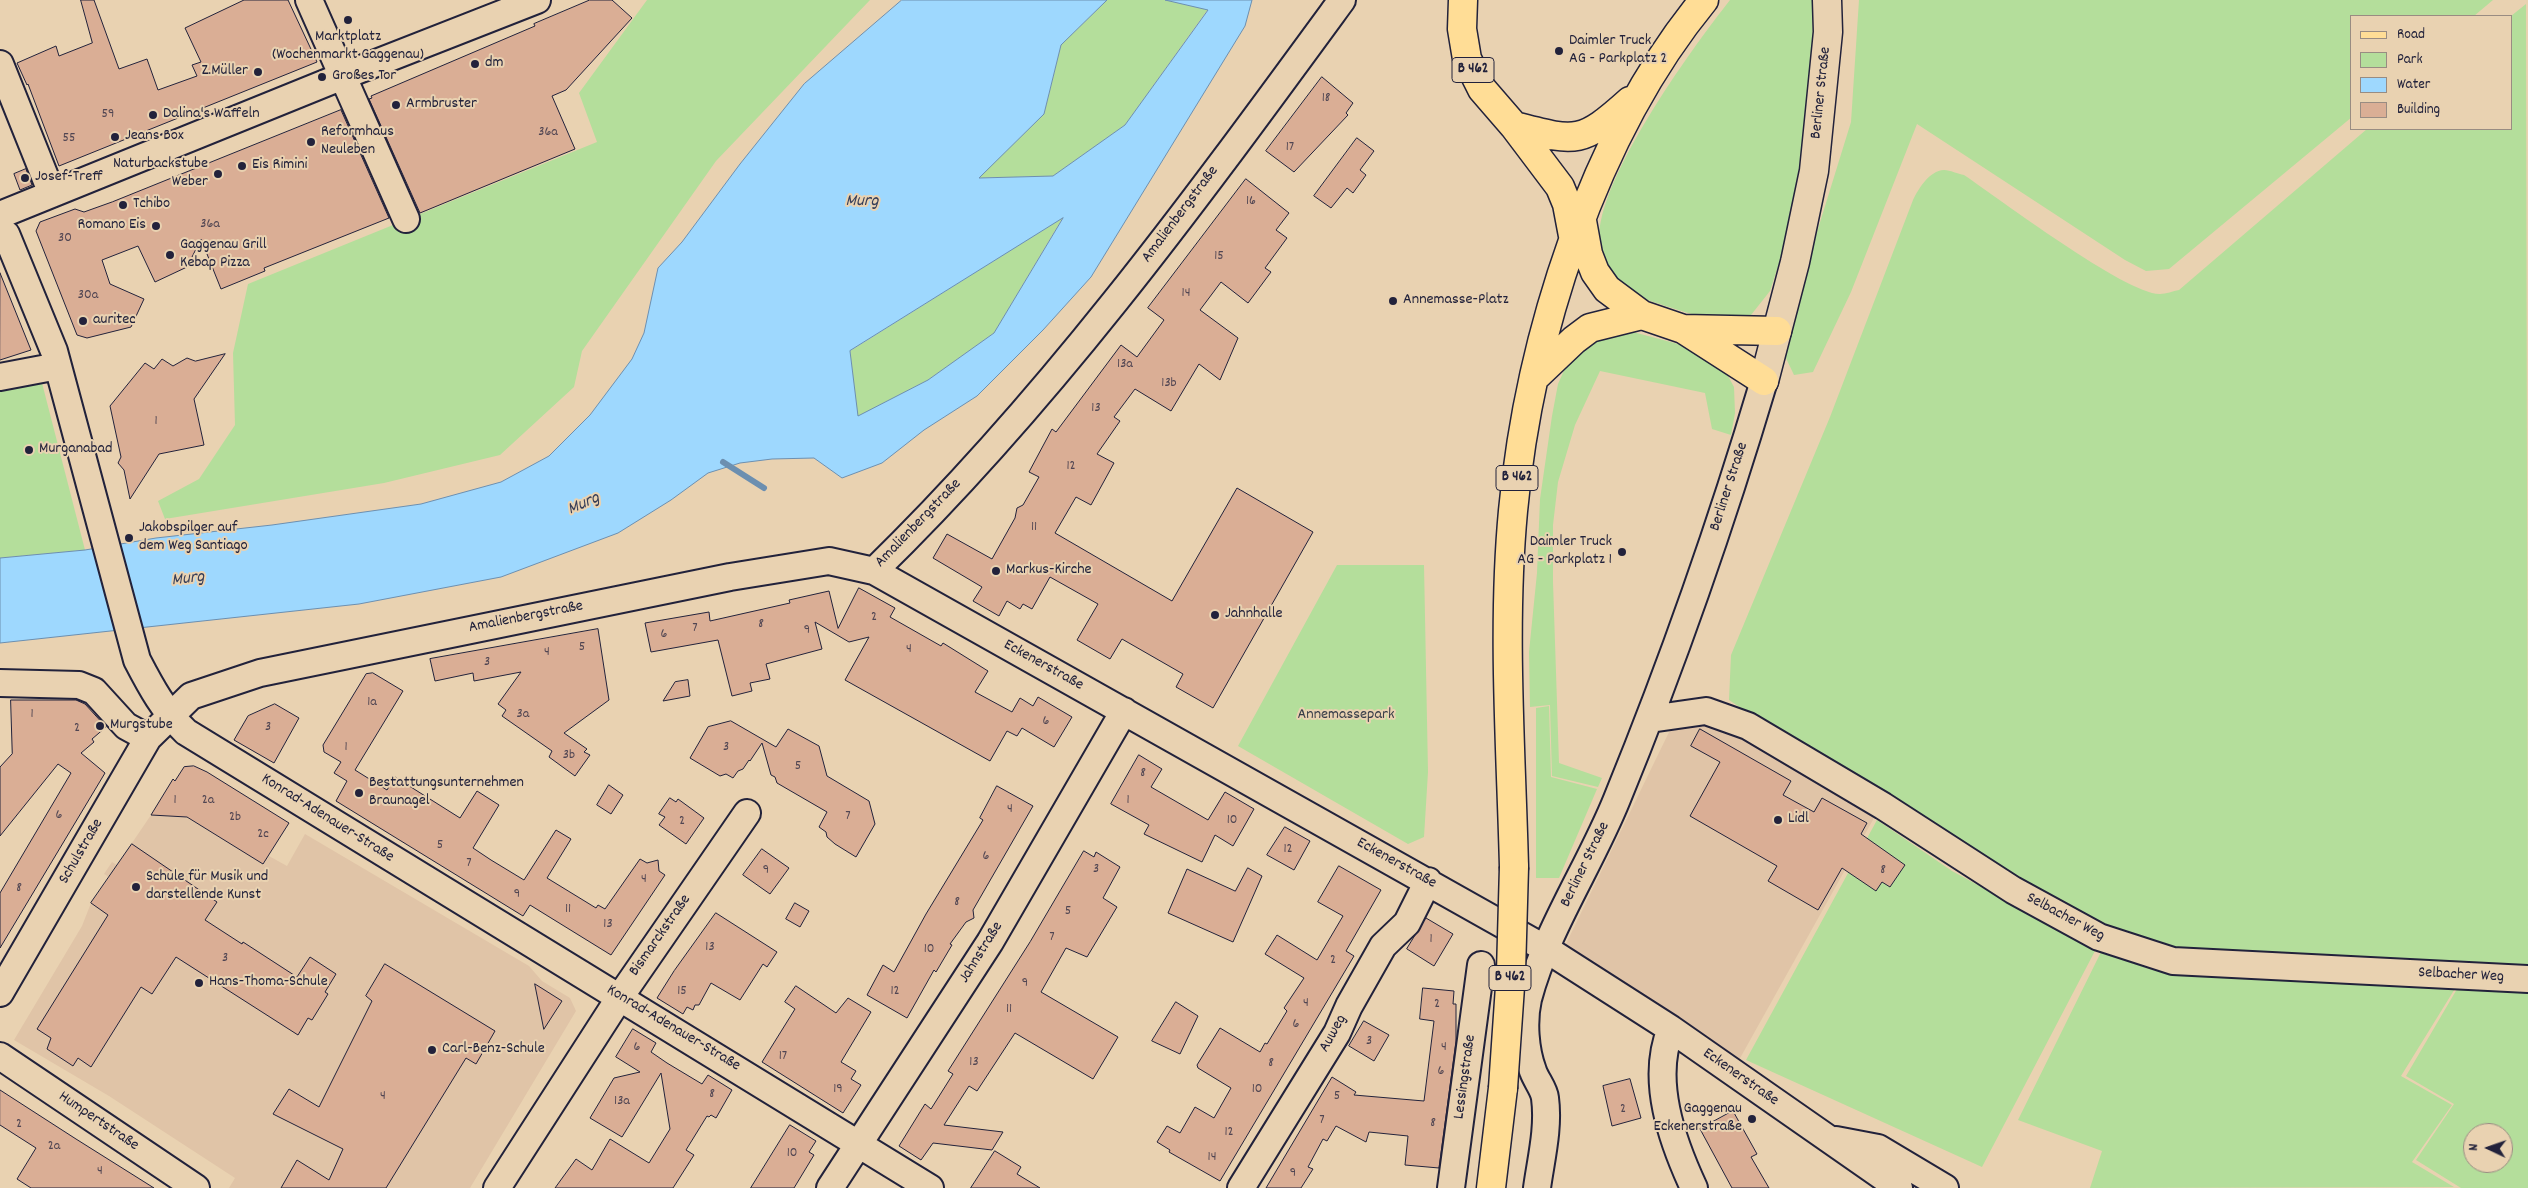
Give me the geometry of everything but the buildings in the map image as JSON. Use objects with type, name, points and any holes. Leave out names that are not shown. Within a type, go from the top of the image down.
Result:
[{"type":"main road","name":"B 462","points":[[1463,0],[1462,29],[1467,59],[1482,89],[1514,126],[1560,187],[1595,272],[1607,289],[1642,315],[1683,328],[1764,381]]},
{"type":"main road","name":"B 462","points":[[1491,1188],[1503,1088],[1511,972],[1514,867],[1509,578],[1513,511],[1520,454],[1534,378],[1559,286],[1578,230],[1618,135],[1640,92],[1678,32],[1704,0]]},
{"type":"main road","name":"Berliner Straße","points":[[1764,381],[1814,171],[1828,32],[1827,0]]},
{"type":"main road","name":"B 462","points":[[1514,126],[1551,136],[1584,136],[1606,122],[1640,92]]},
{"type":"main road","points":[[1534,378],[1574,340],[1590,328],[1642,315]]},
{"type":"main road","name":"B 462","points":[[1683,328],[1777,331]]},
{"type":"street","points":[[309,0],[406,219]]},
{"type":"street","points":[[0,215],[343,76],[537,0]]},
{"type":"street","name":"Amalienbergstraße","points":[[171,717],[191,696],[260,673],[711,581],[828,561],[874,571],[907,539],[1045,389],[1161,242],[1342,0]]},
{"type":"street","points":[[0,64],[52,194]]},
{"type":"street","name":"Konrad-Adenauer-Straße","points":[[0,230],[6,234],[58,366],[138,660],[153,690],[171,717],[186,732],[859,1142],[930,1188]]},
{"type":"street","points":[[0,377],[58,366]]},
{"type":"street","name":"Berliner Straße","points":[[1546,949],[1615,804],[1650,719],[1701,576],[1764,381]]},
{"type":"street","name":"Eckenerstraße","points":[[874,571],[1546,949],[1671,1029],[1899,1188]]},
{"type":"street","points":[[0,683],[79,685],[94,690],[126,726],[148,738]]},
{"type":"street","name":"Jahnstraße","points":[[830,1188],[990,942],[1124,711]]},
{"type":"street","name":"Selbacher Weg","points":[[1650,719],[1706,711],[1748,726],[1883,806],[2013,890],[2099,938],[2173,961],[2528,980]]},
{"type":"street","name":"Schulstraße","points":[[0,993],[8,960],[148,738],[171,717]]},
{"type":"street","name":"Bismarckstraße","points":[[497,1188],[620,997],[747,813]]},
{"type":"street","name":"Auweg","points":[[1241,1188],[1337,1033],[1349,1006],[1383,946],[1407,923],[1428,881]]},
{"type":"street","points":[[1537,1188],[1546,1129],[1545,1096],[1532,1070],[1525,1036],[1528,1001],[1546,949]]},
{"type":"street","name":"Lessingstraße","points":[[1451,1188],[1481,965]]},
{"type":"street","points":[[1671,1029],[1664,1044],[1661,1070],[1665,1095],[1683,1164],[1694,1188]]},
{"type":"street","name":"Humpertstraße","points":[[0,1056],[196,1188]]},
{"type":"street","points":[[1828,1139],[1878,1148],[1944,1188]]},
{"type":"shaded area","points":[[1703,724],[1752,739],[1874,818],[1739,1060],[1562,952],[1671,728]]},
{"type":"shaded area","points":[[181,814],[263,864],[269,856],[287,866],[305,834],[529,966],[542,981],[570,998],[576,1011],[470,1188],[229,1188],[235,1178],[109,1096],[14,1040],[82,926],[91,903],[109,877],[104,874],[112,862],[117,865],[151,815],[180,817]]},
{"type":"green space","points":[[647,0],[870,0],[716,161],[582,351],[574,387],[500,455],[384,483],[165,519],[158,501],[199,479],[235,425],[233,353],[248,284],[597,142],[579,93]]},
{"type":"green space","points":[[1107,0],[1165,0],[1208,9],[1125,125],[1053,176],[978,178],[1044,114],[1061,45]]},
{"type":"green space","points":[[1730,0],[1812,0],[1813,45],[1801,158],[1782,254],[1770,291],[1751,315],[1713,318],[1692,314],[1646,299],[1620,283],[1607,267],[1603,257],[1600,247],[1601,222],[1610,191],[1647,119],[1693,50]]},
{"type":"green space","points":[[1859,0],[2493,0],[2475,15],[2350,15],[2350,119],[2169,269],[2146,271],[2125,260],[1917,124],[1851,292],[1813,372],[1794,375],[1784,354],[1817,232],[1851,122]]},
{"type":"green space","points":[[2526,4],[2528,966],[2339,965],[2174,953],[2114,932],[1982,861],[1778,733],[1729,700],[1731,655],[1830,417],[1913,200],[1921,185],[1929,177],[1934,173],[1944,170],[1964,175],[2092,263],[2143,290],[2165,294],[2179,290],[2366,130],[2513,130],[2512,15]]},
{"type":"green space","points":[[1063,217],[994,333],[928,380],[857,417],[850,351]]},
{"type":"green space","points":[[1604,332],[1633,332],[1682,345],[1715,361],[1727,374],[1734,387],[1735,413],[1731,435],[1712,429],[1705,393],[1600,371],[1575,425],[1558,482],[1553,525],[1559,763],[1602,778],[1598,787],[1552,776],[1550,705],[1530,707],[1529,652],[1537,573],[1540,499],[1558,384],[1570,357]]},
{"type":"green space","name":"Murganabad","points":[[42,383],[85,550],[0,558],[0,391]]},
{"type":"green space","name":"Annemassepark","points":[[1337,565],[1424,565],[1428,772],[1424,837],[1408,844],[1238,746]]},
{"type":"green space","points":[[1549,706],[1551,777],[1597,789],[1559,878],[1536,878],[1536,708]]},
{"type":"green space","points":[[1877,820],[1952,871],[2096,949],[1982,1167],[1746,1060]]},
{"type":"green space","points":[[2101,952],[2153,970],[2456,987],[2401,1076],[2452,1105],[2412,1162],[2454,1187],[2090,1188],[2102,1151],[2018,1120]]},
{"type":"green space","points":[[2457,989],[2528,991],[2528,1188],[2461,1188],[2416,1160],[2454,1104],[2406,1076]]},
{"type":"water","name":"Murg","points":[[902,0],[1107,0],[1061,45],[1044,114],[979,178],[1053,176],[1125,125],[1208,10],[1165,0],[1252,0],[1245,26],[1091,277],[1043,330],[977,396],[924,430],[882,463],[842,478],[814,458],[772,459],[740,463],[708,473],[671,500],[618,533],[501,577],[359,604],[0,643],[0,558],[85,550],[156,538],[272,525],[421,504],[501,482],[549,456],[590,415],[632,359],[644,333],[658,268],[682,242],[740,164],[804,84]],"holes":[[[1063,218],[994,333],[928,380],[858,416],[850,351]]]},
{"type":"waterway","points":[[723,462],[764,488]]},
{"type":"place","name":"Marktplatz (Wochenmarkt Gaggenau)","points":[[348,20]]},
{"type":"place","name":"Daimler Truck AG − Parkplatz 2","points":[[1559,51]]},
{"type":"place","name":"dm","points":[[475,64]]},
{"type":"place","name":"Z.Müller","points":[[258,72]]},
{"type":"place","name":"Großes Tor","points":[[322,77]]},
{"type":"place","name":"Armbruster","points":[[396,105]]},
{"type":"place","name":"Dalina's Waffeln","points":[[153,115]]},
{"type":"place","name":"Jeans Box","points":[[115,137]]},
{"type":"place","name":"Reformhaus Neuleben","points":[[311,142]]},
{"type":"place","name":"Eis Rimini","points":[[242,166]]},
{"type":"place","name":"Naturbackstube Weber","points":[[218,174]]},
{"type":"place","name":"Josef-Treff","points":[[25,178]]},
{"type":"place","name":"Tchibo","points":[[123,205]]},
{"type":"place","name":"Romano Eis","points":[[156,226]]},
{"type":"place","name":"Gaggenau Grill Kebap Pizza","points":[[170,255]]},
{"type":"place","name":"Annemasse-Platz","points":[[1393,301]]},
{"type":"place","name":"auritec","points":[[83,321]]},
{"type":"place","name":"Murganabad","points":[[29,450]]},
{"type":"place","name":"Jakobspilger auf dem Weg Santiago","points":[[129,538]]},
{"type":"place","name":"Daimler Truck AG − Parkplatz 1","points":[[1622,552]]},
{"type":"place","name":"Markus-Kirche","points":[[996,571]]},
{"type":"place","name":"Jahnhalle","points":[[1215,615]]},
{"type":"place","name":"Murgstube","points":[[100,726]]},
{"type":"place","name":"Bestattungsunternehmen Braunagel","points":[[359,793]]},
{"type":"place","name":"Lidl","points":[[1778,820]]},
{"type":"place","name":"Schule für Musik und darstellende Kunst","points":[[136,887]]},
{"type":"place","name":"Hans-Thoma-Schule","points":[[199,983]]},
{"type":"place","name":"Carl-Benz-Schule","points":[[432,1050]]},
{"type":"place","name":"Gaggenau Eckenerstraße","points":[[1752,1119]]}]
